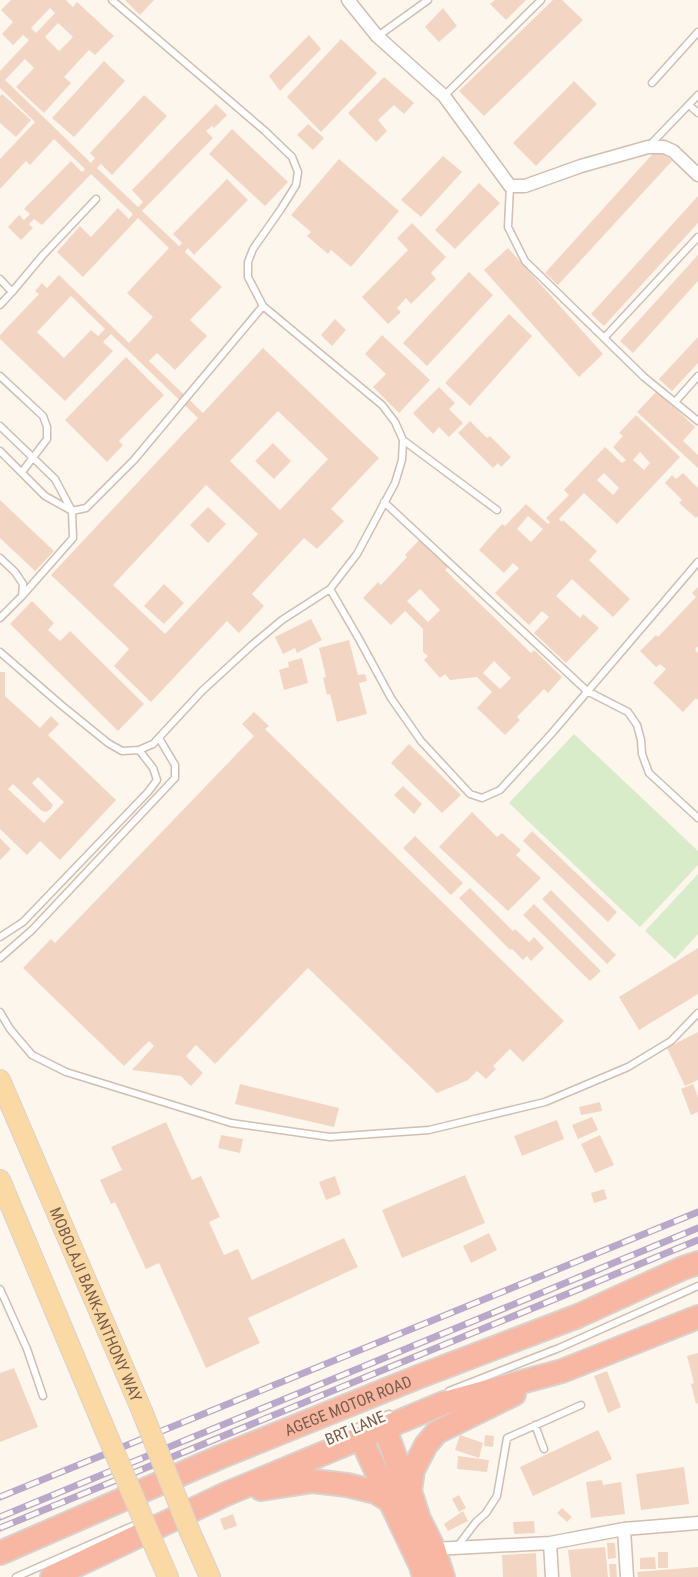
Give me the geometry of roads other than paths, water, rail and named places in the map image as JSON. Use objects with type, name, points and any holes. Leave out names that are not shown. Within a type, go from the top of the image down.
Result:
[{"type":"highway","name":"AGEGE MOTOR ROAD","points":[[0,1553],[220,1457],[407,1381],[578,1316],[698,1263]]},
{"type":"highway","name":"AGEGE MOTOR ROAD","points":[[52,1577],[226,1494],[390,1420],[562,1371],[698,1317]]},
{"type":"highway","points":[[400,1496],[426,1445],[436,1432],[562,1371]]},
{"type":"highway","points":[[390,1420],[400,1471],[400,1496],[424,1577]]},
{"type":"highway","points":[[351,1436],[419,1519],[434,1549],[443,1577]]},
{"type":"highway","points":[[226,1494],[313,1481],[347,1485],[400,1496]]},
{"type":"main road","name":"MOBOLAJI BANK-ANTHONY WAY","points":[[0,1080],[142,1411],[210,1577]]},
{"type":"main road","points":[[0,1180],[168,1577]]},
{"type":"street","points":[[348,0],[377,36],[444,96],[510,186],[525,186],[581,166],[648,147],[664,147],[673,151],[698,176]]},
{"type":"street","points":[[434,1549],[549,1543],[624,1529],[698,1523]]},
{"type":"street","points":[[624,1529],[627,1577]]},
{"type":"street","points":[[549,1543],[552,1577]]},
{"type":"lane","points":[[0,652],[108,743],[122,751],[139,750],[153,744],[202,691],[252,645],[282,620],[330,589],[357,554],[395,483],[402,460],[403,440],[395,422],[382,405],[263,306],[248,277],[248,262],[257,242],[296,185],[298,172],[292,157],[266,131],[112,0]]},
{"type":"lane","points":[[377,36],[428,0]]},
{"type":"lane","points":[[444,96],[540,0]]},
{"type":"lane","points":[[652,82],[698,32]]},
{"type":"lane","points":[[648,147],[698,95]]},
{"type":"lane","points":[[688,105],[698,113]]},
{"type":"lane","points":[[510,186],[508,227],[525,261],[644,377],[698,421]]},
{"type":"lane","points":[[0,305],[96,199]]},
{"type":"lane","points":[[604,338],[698,237]]},
{"type":"lane","points":[[0,279],[12,292]]},
{"type":"lane","points":[[0,451],[45,496],[72,511],[86,508],[134,460],[263,306]]},
{"type":"lane","points":[[0,375],[44,416],[47,427],[48,439],[21,472]]},
{"type":"lane","points":[[675,402],[698,376]]},
{"type":"lane","points":[[0,426],[55,479],[72,511],[73,538],[0,618]]},
{"type":"lane","points":[[403,440],[497,510]]},
{"type":"lane","points":[[384,502],[588,691],[628,712],[637,725],[642,754],[649,773],[698,818]]},
{"type":"lane","points":[[0,558],[23,584],[22,596]]},
{"type":"lane","points":[[330,589],[391,698],[421,741],[470,794],[482,798],[500,790],[698,562]]},
{"type":"lane","points":[[0,958],[32,930],[176,778],[175,765],[159,738]]},
{"type":"lane","points":[[0,937],[22,922],[158,780],[153,768],[139,750]]},
{"type":"lane","points":[[0,1012],[10,1029],[32,1055],[66,1072],[231,1123],[330,1137],[429,1130],[545,1102],[636,1062],[671,1041],[698,1013]]},
{"type":"lane","points":[[438,1395],[558,1348],[698,1286]]},
{"type":"lane","points":[[0,1289],[2,1299],[27,1349],[43,1396]]},
{"type":"lane","points":[[457,1548],[497,1496],[507,1438],[581,1405]]},
{"type":"lane","points":[[535,1425],[544,1449]]},
{"type":"lane","points":[[173,1508],[184,1503]]},
{"type":"lane","points":[[16,1577],[152,1517]]},
{"type":"railway","points":[[0,1497],[698,1212]]},
{"type":"railway","points":[[0,1517],[698,1228]]},
{"type":"railway","points":[[0,1528],[698,1240]]}]
